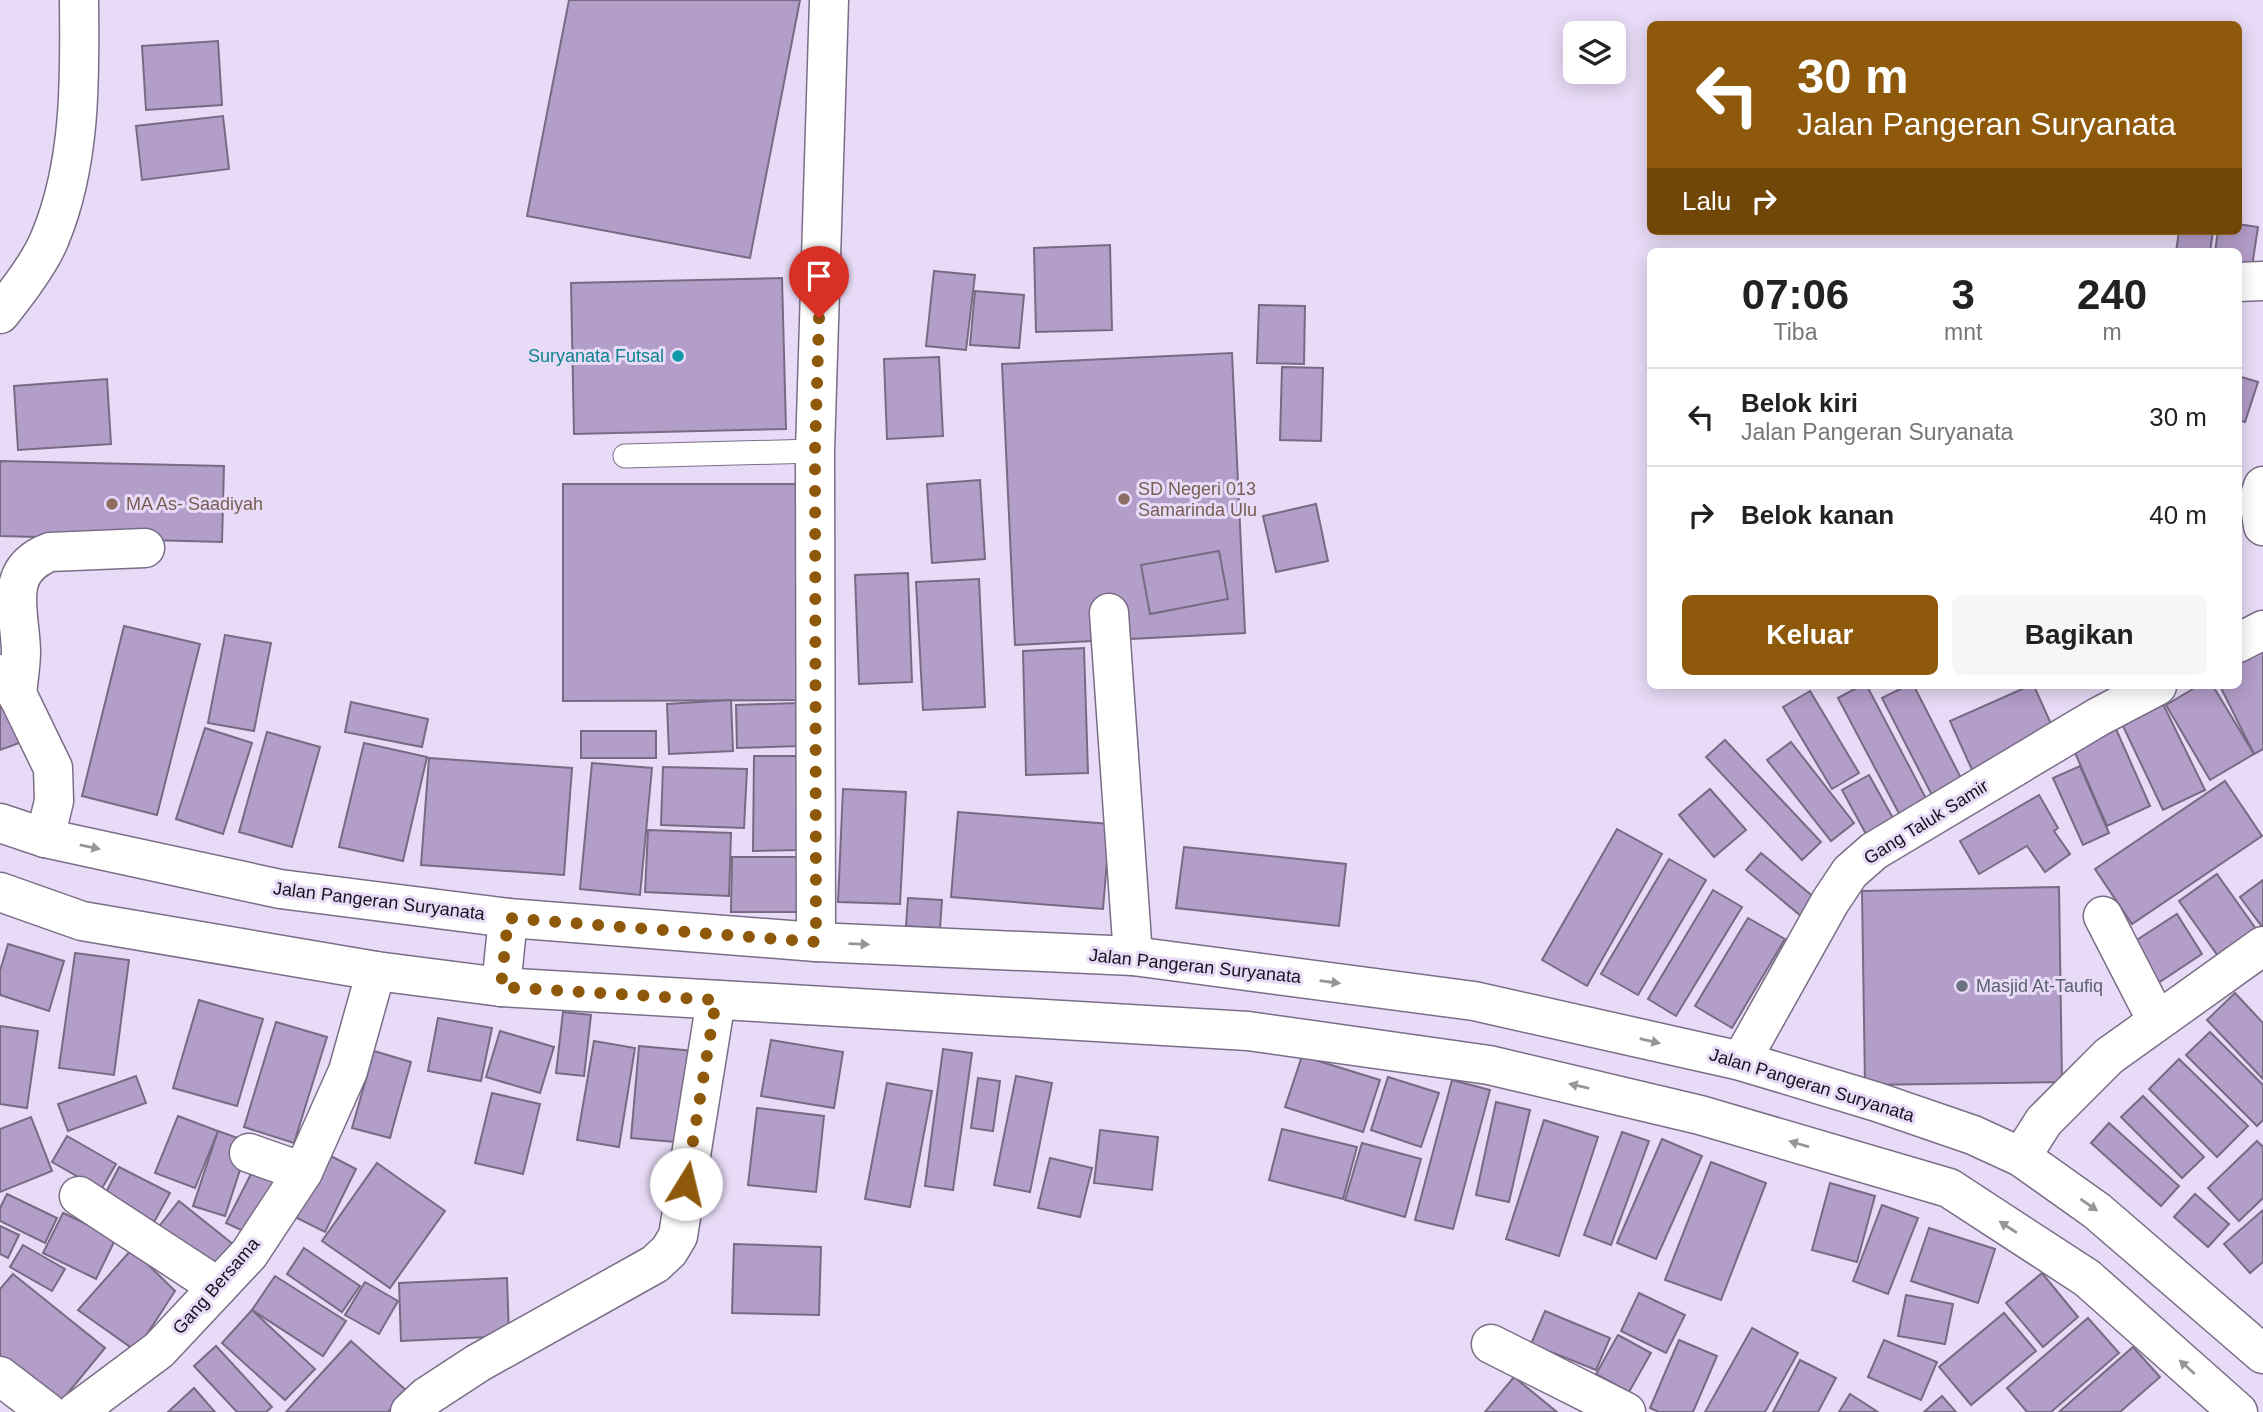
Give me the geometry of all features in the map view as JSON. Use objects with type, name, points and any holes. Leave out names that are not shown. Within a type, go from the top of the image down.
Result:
[{"type":"main road","points":[[0,314],[50,240],[66,187],[78,110],[79,0]]},
{"type":"main road","points":[[816,942],[815,451],[829,0]]},
{"type":"main road","points":[[2242,282],[2263,281]]},
{"type":"main road","points":[[2263,486],[2259,499],[2263,526]]},
{"type":"main road","points":[[17,695],[21,652],[16,587],[24,568],[38,556],[50,552],[145,548]]},
{"type":"main road","points":[[1109,613],[1133,956]]},
{"type":"main road","points":[[2242,641],[2263,630]]},
{"type":"main road","points":[[0,656],[53,768],[54,801],[45,838]]},
{"type":"main road","name":"Gang Taluk Samir","points":[[1741,1061],[1819,920],[1850,872],[1874,851],[2107,697],[2143,689]]},
{"type":"main road","name":"Jalan Pangeran Suryanata","points":[[0,824],[45,838],[279,889],[508,918],[816,942],[1133,956],[1474,1001],[1741,1061],[1973,1135],[2021,1157],[2097,1211],[2263,1354]]},
{"type":"main road","points":[[0,892],[82,921],[376,971],[501,987],[1248,1031],[1489,1065],[1700,1115],[1949,1188],[2087,1278],[2238,1412]]},
{"type":"main road","points":[[2103,916],[2157,1021]]},
{"type":"main road","points":[[501,987],[508,918]]},
{"type":"main road","points":[[2021,1157],[2044,1121],[2109,1056],[2263,946]]},
{"type":"main road","name":"Gang Bersama","points":[[76,1412],[159,1350],[249,1254],[303,1172],[348,1071],[376,971]]},
{"type":"main road","points":[[410,1412],[426,1396],[478,1363],[655,1264],[669,1251],[678,1237],[716,1000]]},
{"type":"main road","points":[[1949,1188],[1973,1135]]},
{"type":"main road","points":[[249,1153],[303,1172]]},
{"type":"main road","points":[[79,1196],[218,1287]]},
{"type":"main road","points":[[1491,1344],[1626,1412]]},
{"type":"main road","points":[[0,1376],[47,1412]]},
{"type":"lane","points":[[625,456],[815,451]]},
{"type":"building","points":[[569,0],[800,0],[750,258],[527,216]]},
{"type":"building","points":[[218,41],[222,105],[146,110],[142,46]]},
{"type":"building","points":[[223,116],[229,169],[142,180],[136,126]]},
{"type":"building","points":[[2242,225],[2258,227],[2251,273],[2242,272],[2242,248],[2216,248],[2217,235],[2242,235]]},
{"type":"building","points":[[2178,235],[2212,235],[2211,248],[2177,248]]},
{"type":"building","points":[[1110,245],[1112,330],[1036,332],[1034,248]]},
{"type":"building","points":[[934,271],[975,275],[966,350],[926,346]]},
{"type":"building","name":"Suryanata Futsal","points":[[782,278],[786,429],[574,434],[571,283]]},
{"type":"building","points":[[975,291],[1024,295],[1019,348],[970,345]]},
{"type":"building","points":[[1259,305],[1305,306],[1304,364],[1257,363]]},
{"type":"building","name":"SD Negeri 013 Samarinda Ulu","points":[[1232,353],[1245,633],[1015,645],[1002,364]]},
{"type":"building","points":[[939,357],[943,436],[887,439],[884,359]]},
{"type":"building","points":[[1282,367],[1323,368],[1321,441],[1280,440]]},
{"type":"building","points":[[2242,377],[2258,382],[2245,422],[2242,421]]},
{"type":"building","points":[[107,379],[111,444],[18,450],[14,386]]},
{"type":"building","name":"MA As- Saadiyah","points":[[0,461],[224,466],[222,542],[0,536]]},
{"type":"building","points":[[980,480],[985,559],[932,563],[927,484]]},
{"type":"building","points":[[563,484],[798,484],[798,700],[563,701]]},
{"type":"building","points":[[1316,504],[1328,561],[1276,572],[1263,516]]},
{"type":"building","points":[[1219,551],[1228,599],[1150,614],[1141,565]]},
{"type":"building","points":[[908,573],[912,682],[859,684],[855,575]]},
{"type":"building","points":[[979,579],[985,707],[923,710],[916,582]]},
{"type":"building","points":[[124,626],[200,644],[157,815],[82,796]]},
{"type":"building","points":[[225,635],[271,643],[254,731],[208,723]]},
{"type":"building","points":[[1084,648],[1088,773],[1026,775],[1023,651]]},
{"type":"building","points":[[2263,650],[2263,749],[2254,754],[2222,689],[2242,689],[2242,660]]},
{"type":"building","points":[[0,685],[22,742],[0,750]]},
{"type":"building","points":[[1854,689],[1869,689],[1931,808],[1904,823],[1838,698]]},
{"type":"building","points":[[1900,689],[1916,689],[1967,790],[1937,805],[1882,698]]},
{"type":"building","points":[[2022,689],[2035,689],[2056,735],[1973,772],[1950,721]]},
{"type":"building","points":[[2193,689],[2215,689],[2254,754],[2210,780],[2166,705]]},
{"type":"building","points":[[1810,691],[1859,773],[1832,789],[1783,707]]},
{"type":"building","points":[[731,700],[733,751],[669,754],[667,704]]},
{"type":"building","points":[[351,702],[428,719],[422,747],[345,732]]},
{"type":"building","points":[[798,703],[799,746],[737,748],[736,705]]},
{"type":"building","points":[[2163,704],[2205,790],[2163,810],[2122,724]]},
{"type":"building","points":[[205,728],[252,743],[223,834],[176,819]]},
{"type":"building","points":[[2116,729],[2150,806],[2107,826],[2073,748]]},
{"type":"building","points":[[581,731],[656,731],[656,758],[581,758]]},
{"type":"building","points":[[267,732],[320,747],[292,847],[239,832]]},
{"type":"building","points":[[1725,740],[1821,842],[1802,860],[1706,757]]},
{"type":"building","points":[[1791,742],[1854,823],[1831,841],[1767,760]]},
{"type":"building","points":[[364,743],[427,757],[403,861],[339,847]]},
{"type":"building","points":[[754,756],[799,756],[799,850],[753,851]]},
{"type":"building","points":[[429,758],[572,768],[564,875],[421,865]]},
{"type":"building","points":[[592,763],[652,768],[640,895],[580,889]]},
{"type":"building","points":[[2080,766],[2109,833],[2083,845],[2053,778]]},
{"type":"building","points":[[663,767],[747,769],[744,828],[661,825]]},
{"type":"building","points":[[1869,775],[1899,829],[1872,845],[1842,790]]},
{"type":"building","points":[[2225,781],[2262,836],[2132,924],[2095,869]]},
{"type":"building","points":[[843,789],[906,792],[900,904],[838,902]]},
{"type":"building","points":[[1710,789],[1746,830],[1714,857],[1679,815]]},
{"type":"building","points":[[2039,795],[2058,828],[2054,831],[2070,854],[2045,872],[2027,846],[1979,874],[1960,841]]},
{"type":"building","points":[[958,812],[1110,824],[1103,909],[951,897]]},
{"type":"building","points":[[1617,829],[1662,854],[1587,986],[1542,960]]},
{"type":"building","points":[[648,830],[731,833],[729,896],[645,892]]},
{"type":"building","points":[[1184,847],[1346,864],[1339,926],[1176,908]]},
{"type":"building","points":[[1761,853],[1822,904],[1808,922],[1746,870]]},
{"type":"building","points":[[732,857],[803,857],[803,912],[731,912]]},
{"type":"building","points":[[1669,859],[1706,880],[1638,995],[1601,974]]},
{"type":"building","points":[[2217,874],[2261,936],[2223,963],[2179,901]]},
{"type":"building","points":[[2263,880],[2263,928],[2240,897]]},
{"type":"building","name":"Masjid At-Taufiq","points":[[2059,887],[2062,1082],[1865,1085],[1862,891]]},
{"type":"building","points":[[1713,890],[1742,907],[1676,1016],[1648,999]]},
{"type":"building","points":[[908,898],[942,900],[940,928],[906,926]]},
{"type":"building","points":[[2177,914],[2202,954],[2155,985],[2129,945]]},
{"type":"building","points":[[1748,918],[1785,939],[1732,1028],[1695,1006]]},
{"type":"building","points":[[8,944],[64,961],[49,1011],[0,995],[0,971]]},
{"type":"building","points":[[75,953],[129,960],[114,1075],[59,1068]]},
{"type":"building","points":[[2235,993],[2263,1023],[2263,1079],[2207,1020]]},
{"type":"building","points":[[199,1000],[263,1019],[237,1106],[173,1088]]},
{"type":"building","points":[[563,1012],[591,1015],[584,1076],[556,1073]]},
{"type":"building","points":[[438,1018],[492,1028],[481,1081],[428,1071]]},
{"type":"building","points":[[276,1022],[327,1037],[294,1143],[244,1127]]},
{"type":"building","points":[[0,1026],[38,1031],[27,1108],[0,1104]]},
{"type":"building","points":[[500,1031],[554,1047],[540,1093],[486,1077]]},
{"type":"building","points":[[2210,1032],[2263,1085],[2263,1120],[2257,1126],[2186,1055]]},
{"type":"building","points":[[771,1040],[843,1052],[834,1108],[761,1096]]},
{"type":"building","points":[[594,1041],[635,1048],[619,1147],[577,1140]]},
{"type":"building","points":[[639,1046],[694,1051],[686,1143],[631,1138]]},
{"type":"building","points":[[943,1049],[972,1053],[953,1190],[925,1186]]},
{"type":"building","points":[[374,1051],[411,1062],[390,1138],[352,1128]]},
{"type":"building","points":[[1302,1056],[1380,1080],[1363,1132],[1285,1107]]},
{"type":"building","points":[[2179,1059],[2248,1126],[2217,1157],[2149,1089]]},
{"type":"building","points":[[136,1076],[146,1103],[68,1131],[58,1104]]},
{"type":"building","points":[[1016,1076],[1052,1083],[1030,1192],[994,1185]]},
{"type":"building","points":[[1388,1077],[1439,1093],[1421,1147],[1371,1130]]},
{"type":"building","points":[[978,1078],[1000,1081],[993,1131],[971,1128]]},
{"type":"building","points":[[1452,1080],[1490,1090],[1453,1229],[1415,1220]]},
{"type":"building","points":[[887,1083],[932,1091],[910,1207],[865,1199]]},
{"type":"building","points":[[492,1093],[540,1104],[523,1174],[475,1163]]},
{"type":"building","points":[[2143,1096],[2204,1157],[2182,1178],[2121,1117]]},
{"type":"building","points":[[1496,1102],[1530,1110],[1509,1202],[1476,1195]]},
{"type":"building","points":[[757,1108],[824,1116],[816,1192],[748,1185]]},
{"type":"building","points":[[178,1116],[218,1131],[195,1188],[155,1173]]},
{"type":"building","points":[[31,1117],[52,1171],[0,1192],[0,1129]]},
{"type":"building","points":[[1544,1120],[1598,1137],[1559,1256],[1506,1239]]},
{"type":"building","points":[[2109,1123],[2179,1186],[2161,1206],[2091,1143]]},
{"type":"building","points":[[1282,1129],[1357,1147],[1343,1199],[1269,1180]]},
{"type":"building","points":[[1100,1130],[1158,1137],[1152,1190],[1094,1183]]},
{"type":"building","points":[[218,1131],[249,1142],[225,1216],[193,1206]]},
{"type":"building","points":[[1622,1132],[1649,1141],[1611,1245],[1584,1235]]},
{"type":"building","points":[[67,1136],[116,1164],[101,1190],[52,1162]]},
{"type":"building","points":[[1662,1139],[1702,1156],[1656,1259],[1617,1243]]},
{"type":"building","points":[[2257,1141],[2263,1147],[2263,1198],[2239,1221],[2208,1188]]},
{"type":"building","points":[[1362,1143],[1421,1159],[1405,1217],[1345,1200]]},
{"type":"building","points":[[325,1153],[356,1169],[325,1232],[293,1216]]},
{"type":"building","points":[[1050,1158],[1092,1168],[1080,1217],[1038,1208]]},
{"type":"building","points":[[1711,1162],[1766,1183],[1721,1300],[1665,1280]]},
{"type":"building","points":[[377,1163],[445,1211],[390,1288],[322,1241]]},
{"type":"building","points":[[256,1164],[283,1178],[254,1236],[226,1223]]},
{"type":"building","points":[[119,1167],[170,1193],[153,1224],[103,1198]]},
{"type":"building","points":[[1830,1183],[1875,1196],[1857,1262],[1812,1250]]},
{"type":"building","points":[[7,1194],[57,1218],[45,1243],[0,1221],[0,1208]]},
{"type":"building","points":[[2195,1194],[2229,1224],[2208,1247],[2174,1217]]},
{"type":"building","points":[[179,1201],[239,1249],[217,1276],[157,1229]]},
{"type":"building","points":[[1882,1205],[1918,1218],[1888,1294],[1853,1281]]},
{"type":"building","points":[[2263,1210],[2263,1262],[2250,1273],[2224,1244]]},
{"type":"building","points":[[63,1213],[116,1238],[96,1279],[43,1253]]},
{"type":"building","points":[[0,1226],[19,1235],[8,1258],[0,1254]]},
{"type":"building","points":[[1929,1228],[1995,1249],[1978,1303],[1911,1281]]},
{"type":"building","points":[[734,1244],[821,1247],[819,1315],[732,1313]]},
{"type":"building","points":[[23,1245],[65,1269],[52,1291],[10,1267]]},
{"type":"building","points":[[304,1248],[360,1286],[342,1312],[287,1274]]},
{"type":"building","points":[[132,1249],[175,1291],[136,1351],[78,1310]]},
{"type":"building","points":[[2042,1273],[2078,1317],[2043,1347],[2006,1303]]},
{"type":"building","points":[[13,1274],[105,1348],[59,1404],[0,1356],[0,1289]]},
{"type":"building","points":[[275,1276],[346,1321],[323,1356],[252,1310]]},
{"type":"building","points":[[507,1278],[509,1336],[401,1341],[399,1283]]},
{"type":"building","points":[[365,1282],[398,1301],[379,1334],[345,1315]]},
{"type":"building","points":[[1639,1293],[1685,1315],[1666,1353],[1621,1331]]},
{"type":"building","points":[[1906,1295],[1953,1304],[1945,1344],[1898,1336]]},
{"type":"building","points":[[252,1310],[315,1369],[285,1400],[222,1343]]},
{"type":"building","points":[[1545,1311],[1610,1338],[1596,1370],[1531,1344]]},
{"type":"building","points":[[2004,1313],[2036,1351],[1971,1405],[1939,1367]]},
{"type":"building","points":[[2088,1318],[2119,1353],[2051,1412],[2027,1412],[2007,1388]]},
{"type":"building","points":[[1752,1328],[1798,1353],[1765,1412],[1705,1412]]},
{"type":"building","points":[[1618,1335],[1651,1353],[1629,1392],[1596,1374]]},
{"type":"building","points":[[1679,1340],[1717,1356],[1693,1412],[1659,1412],[1650,1408]]},
{"type":"building","points":[[1884,1340],[1937,1362],[1921,1400],[1868,1377]]},
{"type":"building","points":[[351,1341],[407,1391],[388,1412],[286,1412]]},
{"type":"building","points":[[216,1346],[272,1407],[266,1412],[237,1412],[194,1366]]},
{"type":"building","points":[[2133,1347],[2160,1377],[2120,1412],[2059,1412]]},
{"type":"building","points":[[1800,1360],[1836,1378],[1818,1412],[1773,1412]]},
{"type":"building","points":[[1514,1377],[1557,1412],[1485,1412]]},
{"type":"building","points":[[194,1388],[215,1412],[168,1412]]},
{"type":"building","points":[[1850,1394],[1878,1412],[1839,1412]]},
{"type":"building","points":[[1942,1396],[1956,1412],[1924,1412]]},
{"type":"place","name":"Suryanata Futsal","points":[[678,356]]},
{"type":"place","name":"SD Negeri 013 Samarinda Ulu","points":[[1124,499]]},
{"type":"place","name":"MA As- Saadiyah","points":[[112,504]]},
{"type":"place","name":"Masjid At-Taufiq","points":[[1962,986]]},
{"type":"route","points":[[686,1184],[716,1000],[501,987],[508,918],[816,942],[815,451],[819,318]]}]
